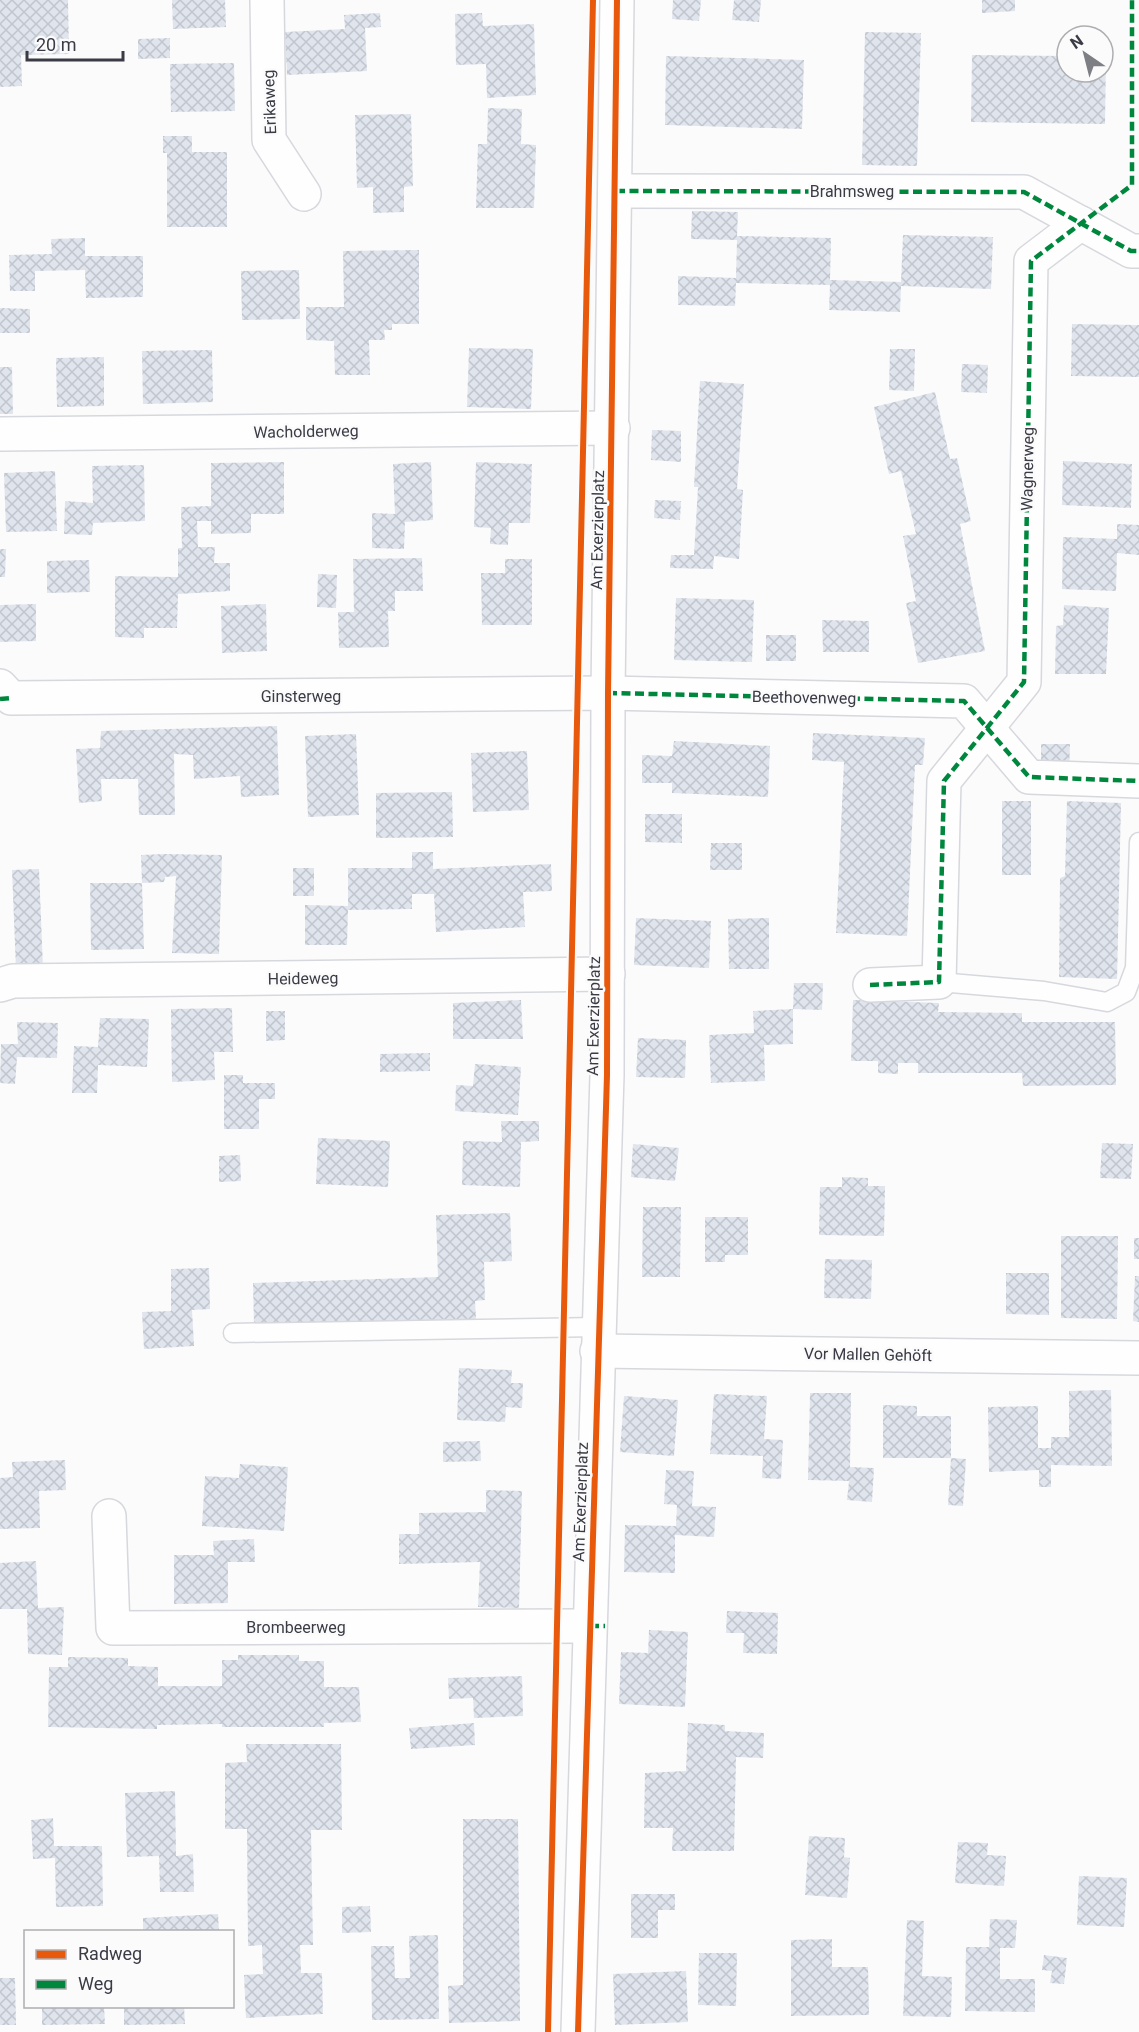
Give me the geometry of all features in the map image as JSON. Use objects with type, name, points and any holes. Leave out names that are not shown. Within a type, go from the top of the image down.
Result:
[{"type":"street","name":"Erikaweg","points":[[267,0],[269,140],[304,194]]},
{"type":"street","name":"Am Exerzierplatz","points":[[578,2032],[606,1086],[608,693],[617,0]]},
{"type":"street","name":"Brahmsweg","points":[[616,191],[1024,192],[1131,251],[1139,251]]},
{"type":"street","name":"Wagnerweg","points":[[987,728],[1024,682],[1031,261],[1081,223]]},
{"type":"street","name":"Wacholderweg","points":[[0,434],[613,428]]},
{"type":"street","name":"Ginsterweg","points":[[0,686],[11,698],[608,693]]},
{"type":"street","name":"Beethovenweg","points":[[608,693],[964,700],[1029,777],[1139,781]]},
{"type":"street","points":[[870,985],[939,982],[944,782],[987,728]]},
{"type":"street","name":"Heideweg","points":[[0,985],[13,981],[608,975]]},
{"type":"street","name":"Vor Mallen Gehöft","points":[[598,1339],[1139,1358]]},
{"type":"street","name":"Brombeerweg","points":[[110,1516],[113,1628],[590,1626]]},
{"type":"lane","points":[[939,982],[1044,991],[1107,1002],[1126,992],[1135,968],[1139,842]]},
{"type":"lane","points":[[232,1333],[598,1339]]},
{"type":"building","points":[[0,0],[68,0],[69,54],[21,55],[22,86],[0,87]]},
{"type":"building","points":[[172,0],[225,0],[226,27],[173,29]]},
{"type":"building","points":[[673,0],[701,0],[699,21],[672,19]]},
{"type":"building","points":[[734,0],[761,0],[759,22],[732,20]]},
{"type":"building","points":[[982,0],[1015,0],[1015,11],[982,13]]},
{"type":"building","points":[[380,13],[381,27],[365,28],[367,71],[287,75],[285,32],[345,29],[344,15]]},
{"type":"building","points":[[482,13],[483,26],[534,24],[536,95],[487,98],[486,64],[456,65],[455,14]]},
{"type":"building","points":[[865,32],[921,33],[917,166],[862,165]]},
{"type":"building","points":[[170,38],[170,58],[138,59],[138,39]]},
{"type":"building","points":[[972,55],[1055,56],[1055,84],[1106,84],[1105,124],[971,122]]},
{"type":"building","points":[[666,56],[804,60],[802,129],[665,125]]},
{"type":"building","points":[[234,63],[235,111],[171,112],[170,64]]},
{"type":"building","points":[[488,108],[522,109],[521,144],[536,145],[534,208],[476,208],[478,144],[487,144]]},
{"type":"building","points":[[411,114],[413,186],[404,187],[404,212],[373,213],[373,187],[357,188],[355,115]]},
{"type":"building","points":[[163,136],[192,136],[192,152],[227,152],[227,227],[167,227],[167,153],[163,153]]},
{"type":"building","points":[[692,211],[738,212],[737,236],[831,238],[830,280],[901,282],[903,235],[993,237],[991,289],[901,286],[900,312],[829,310],[830,285],[736,283],[735,306],[678,305],[678,276],[736,278],[737,240],[691,239]]},
{"type":"building","points":[[85,238],[85,256],[143,256],[143,297],[86,298],[85,270],[35,271],[35,291],[10,291],[9,255],[52,254],[51,239]]},
{"type":"building","points":[[419,250],[419,324],[392,324],[392,330],[384,330],[385,340],[369,340],[370,375],[335,375],[334,341],[306,340],[306,307],[344,307],[343,251]]},
{"type":"building","points":[[299,270],[300,319],[242,320],[241,271]]},
{"type":"building","points":[[0,308],[30,309],[30,333],[0,333]]},
{"type":"building","points":[[1072,324],[1139,325],[1139,377],[1071,376]]},
{"type":"building","points":[[469,348],[533,349],[531,409],[467,407]]},
{"type":"building","points":[[890,349],[915,349],[914,391],[889,390]]},
{"type":"building","points":[[212,350],[213,402],[143,404],[142,351]]},
{"type":"building","points":[[104,357],[104,406],[57,407],[56,358]]},
{"type":"building","points":[[962,364],[988,365],[987,393],[961,392]]},
{"type":"building","points":[[0,367],[12,367],[13,414],[0,414]]},
{"type":"building","points":[[700,381],[744,384],[737,489],[743,490],[739,559],[714,556],[713,569],[670,568],[671,555],[694,555],[698,487],[694,487]]},
{"type":"building","points":[[935,392],[950,459],[957,458],[971,521],[960,524],[985,651],[918,663],[906,603],[916,601],[903,536],[916,534],[901,471],[889,474],[874,407]]},
{"type":"building","points":[[652,430],[681,431],[681,462],[651,460]]},
{"type":"building","points":[[1063,461],[1132,464],[1131,508],[1062,505]]},
{"type":"building","points":[[284,462],[284,514],[251,514],[251,533],[211,534],[211,521],[197,521],[198,547],[215,547],[214,563],[230,563],[230,591],[178,594],[177,628],[144,628],[144,638],[115,637],[115,576],[178,577],[178,548],[182,548],[181,507],[211,506],[211,463]]},
{"type":"building","points":[[431,462],[433,520],[405,522],[404,549],[372,548],[372,513],[395,514],[393,464]]},
{"type":"building","points":[[476,462],[532,464],[530,523],[509,523],[508,545],[490,544],[491,528],[474,527]]},
{"type":"building","points":[[144,465],[145,521],[93,523],[92,535],[64,534],[65,501],[93,503],[92,466]]},
{"type":"building","points":[[55,471],[57,531],[6,532],[4,473]]},
{"type":"building","points":[[655,500],[681,501],[680,520],[654,518]]},
{"type":"building","points":[[1117,524],[1139,525],[1139,555],[1117,553],[1116,591],[1062,589],[1063,537],[1117,539]]},
{"type":"building","points":[[0,549],[6,549],[5,577],[0,577]]},
{"type":"building","points":[[422,558],[423,591],[395,591],[395,611],[388,611],[389,647],[339,648],[338,612],[354,612],[353,559]]},
{"type":"building","points":[[505,559],[532,559],[532,625],[482,625],[481,573],[505,573]]},
{"type":"building","points":[[89,560],[90,592],[47,593],[47,561]]},
{"type":"building","points":[[318,574],[337,575],[336,608],[317,607]]},
{"type":"building","points":[[676,598],[754,600],[752,662],[674,660]]},
{"type":"building","points":[[36,604],[36,641],[0,642],[0,605]]},
{"type":"building","points":[[266,604],[267,651],[222,653],[221,606]]},
{"type":"building","points":[[1064,605],[1109,608],[1106,674],[1055,674],[1056,626],[1063,625]]},
{"type":"building","points":[[822,620],[869,621],[869,652],[823,652]]},
{"type":"building","points":[[766,635],[796,635],[796,661],[766,661]]},
{"type":"building","points":[[277,726],[279,795],[241,797],[240,776],[194,779],[193,755],[174,754],[175,815],[139,815],[138,779],[101,779],[102,801],[79,803],[76,749],[100,748],[101,731]]},
{"type":"building","points":[[813,733],[925,738],[923,765],[915,765],[907,936],[836,933],[844,762],[812,760]]},
{"type":"building","points":[[356,734],[359,815],[308,817],[305,736]]},
{"type":"building","points":[[674,741],[770,746],[768,797],[672,793],[672,783],[642,783],[642,755],[672,756]]},
{"type":"building","points":[[1041,744],[1070,744],[1069,773],[1041,773]]},
{"type":"building","points":[[527,751],[529,810],[473,812],[471,753]]},
{"type":"building","points":[[452,792],[453,837],[376,838],[376,793]]},
{"type":"building","points":[[1002,801],[1031,801],[1031,875],[1002,875]]},
{"type":"building","points":[[1067,801],[1121,803],[1117,979],[1059,977],[1060,878],[1065,876]]},
{"type":"building","points":[[645,814],[682,814],[682,843],[645,842]]},
{"type":"building","points":[[711,843],[742,843],[742,870],[710,870]]},
{"type":"building","points":[[412,852],[433,852],[433,869],[551,864],[552,891],[523,892],[525,927],[436,932],[434,894],[412,894],[412,909],[348,910],[347,945],[305,945],[305,905],[348,906],[348,868],[412,868]]},
{"type":"building","points":[[141,855],[222,855],[219,954],[172,953],[176,876],[165,877],[164,882],[142,883]]},
{"type":"building","points":[[293,868],[314,868],[314,896],[293,896]]},
{"type":"building","points":[[39,869],[43,968],[16,969],[12,870]]},
{"type":"building","points":[[90,883],[142,883],[144,949],[91,950]]},
{"type":"building","points":[[636,918],[711,921],[709,968],[634,965]]},
{"type":"building","points":[[769,918],[769,969],[729,969],[728,919]]},
{"type":"building","points":[[794,983],[823,983],[822,1010],[793,1009]]},
{"type":"building","points":[[521,1000],[523,1039],[453,1039],[453,1003]]},
{"type":"building","points":[[853,1000],[939,1003],[938,1012],[1022,1013],[1022,1022],[1115,1022],[1116,1085],[1023,1086],[1022,1073],[918,1073],[918,1063],[898,1063],[898,1074],[878,1073],[878,1061],[851,1061]]},
{"type":"building","points":[[232,1008],[233,1052],[214,1052],[215,1080],[172,1082],[171,1009]]},
{"type":"building","points":[[793,1009],[793,1044],[764,1045],[765,1081],[711,1083],[709,1035],[754,1033],[753,1011]]},
{"type":"building","points":[[266,1011],[285,1011],[285,1040],[266,1041]]},
{"type":"building","points":[[100,1018],[149,1019],[147,1067],[98,1065],[97,1093],[72,1093],[74,1046],[98,1047]]},
{"type":"building","points":[[17,1022],[58,1023],[57,1058],[17,1057],[15,1084],[0,1083],[1,1044],[18,1044]]},
{"type":"building","points":[[638,1038],[686,1040],[685,1078],[636,1077]]},
{"type":"building","points":[[430,1053],[430,1071],[380,1072],[380,1054]]},
{"type":"building","points":[[475,1064],[521,1067],[518,1115],[455,1111],[456,1085],[473,1086]]},
{"type":"building","points":[[224,1075],[243,1075],[243,1083],[275,1083],[275,1099],[259,1099],[259,1129],[224,1129]]},
{"type":"building","points":[[501,1121],[539,1121],[539,1141],[521,1142],[520,1187],[462,1185],[463,1141],[502,1142]]},
{"type":"building","points":[[318,1138],[390,1141],[388,1187],[316,1184]]},
{"type":"building","points":[[1102,1143],[1133,1144],[1131,1179],[1100,1178]]},
{"type":"building","points":[[633,1144],[679,1148],[675,1181],[631,1177]]},
{"type":"building","points":[[240,1155],[241,1181],[219,1182],[219,1156]]},
{"type":"building","points":[[842,1177],[868,1178],[868,1186],[885,1186],[884,1236],[819,1235],[820,1187],[842,1187]]},
{"type":"building","points":[[643,1207],[681,1207],[680,1277],[642,1277]]},
{"type":"building","points":[[510,1213],[512,1261],[484,1262],[485,1300],[475,1301],[476,1319],[254,1325],[253,1283],[438,1277],[436,1215]]},
{"type":"building","points":[[705,1217],[748,1217],[748,1255],[725,1255],[725,1262],[705,1262]]},
{"type":"building","points":[[1061,1236],[1118,1236],[1117,1319],[1061,1318]]},
{"type":"building","points":[[1134,1238],[1139,1238],[1139,1259],[1134,1259]]},
{"type":"building","points":[[825,1259],[872,1260],[871,1299],[824,1298]]},
{"type":"building","points":[[209,1268],[210,1309],[192,1310],[194,1346],[144,1349],[142,1312],[171,1311],[171,1269]]},
{"type":"building","points":[[1006,1273],[1049,1273],[1049,1315],[1006,1314]]},
{"type":"building","points":[[1135,1276],[1139,1276],[1139,1322],[1133,1321]]},
{"type":"building","points":[[459,1368],[512,1370],[511,1383],[523,1383],[522,1408],[506,1407],[505,1422],[457,1420]]},
{"type":"building","points":[[1111,1390],[1112,1466],[1051,1465],[1051,1487],[1039,1487],[1039,1470],[989,1472],[988,1407],[1038,1406],[1038,1448],[1051,1448],[1051,1437],[1069,1437],[1069,1391]]},
{"type":"building","points":[[810,1393],[851,1393],[850,1467],[874,1468],[872,1502],[847,1500],[849,1481],[808,1480]]},
{"type":"building","points":[[714,1394],[767,1396],[764,1439],[783,1440],[781,1479],[762,1478],[763,1456],[710,1454]]},
{"type":"building","points":[[624,1396],[678,1400],[674,1456],[620,1452]]},
{"type":"building","points":[[883,1405],[917,1406],[917,1416],[951,1416],[951,1458],[883,1458]]},
{"type":"building","points":[[480,1441],[481,1461],[443,1462],[443,1442]]},
{"type":"building","points":[[951,1458],[966,1459],[963,1506],[948,1505]]},
{"type":"building","points":[[65,1460],[66,1490],[39,1491],[40,1528],[0,1529],[0,1478],[13,1477],[12,1462]]},
{"type":"building","points":[[240,1464],[288,1467],[284,1531],[202,1526],[205,1476],[239,1478]]},
{"type":"building","points":[[666,1470],[694,1471],[692,1506],[716,1507],[714,1537],[675,1535],[675,1573],[624,1572],[625,1525],[676,1526],[677,1505],[664,1504]]},
{"type":"building","points":[[486,1490],[522,1491],[519,1608],[478,1607],[480,1562],[399,1564],[399,1534],[419,1534],[419,1513],[486,1512]]},
{"type":"building","points":[[254,1539],[255,1562],[228,1562],[228,1603],[174,1604],[174,1555],[214,1555],[213,1541]]},
{"type":"building","points":[[36,1561],[38,1608],[64,1607],[62,1655],[28,1654],[27,1609],[0,1609],[0,1563]]},
{"type":"building","points":[[727,1611],[778,1613],[777,1654],[743,1653],[744,1633],[726,1633]]},
{"type":"building","points":[[649,1630],[688,1632],[685,1707],[619,1704],[621,1652],[648,1653]]},
{"type":"building","points":[[238,1655],[299,1655],[299,1661],[324,1661],[324,1687],[359,1687],[361,1722],[324,1723],[324,1727],[222,1727],[222,1724],[157,1725],[157,1729],[48,1727],[49,1667],[68,1667],[68,1657],[128,1658],[128,1666],[158,1667],[158,1686],[222,1686],[222,1660],[238,1660]]},
{"type":"building","points":[[522,1676],[523,1716],[474,1718],[473,1698],[449,1699],[448,1678]]},
{"type":"building","points":[[474,1723],[475,1745],[411,1749],[409,1728]]},
{"type":"building","points":[[688,1723],[725,1725],[725,1731],[764,1733],[763,1758],[736,1757],[734,1851],[672,1851],[673,1828],[644,1828],[645,1773],[686,1771]]},
{"type":"building","points":[[246,1744],[341,1744],[342,1830],[311,1830],[313,1945],[300,1945],[301,1973],[322,1973],[323,2014],[246,2018],[244,1975],[263,1974],[262,1945],[248,1946],[247,1829],[225,1829],[225,1763],[247,1762]]},
{"type":"building","points":[[175,1791],[176,1856],[193,1854],[194,1892],[160,1892],[159,1856],[127,1857],[125,1793]]},
{"type":"building","points":[[53,1818],[54,1846],[102,1846],[103,1906],[56,1907],[55,1858],[33,1859],[31,1820]]},
{"type":"building","points":[[463,1819],[518,1819],[520,2021],[449,2023],[448,1986],[463,1985]]},
{"type":"building","points":[[809,1836],[845,1838],[844,1857],[850,1858],[847,1898],[805,1895]]},
{"type":"building","points":[[958,1842],[988,1843],[987,1855],[1006,1856],[1004,1886],[955,1883]]},
{"type":"building","points":[[1079,1876],[1127,1878],[1124,1927],[1077,1925]]},
{"type":"building","points":[[631,1894],[675,1894],[675,1910],[658,1910],[658,1938],[631,1938]]},
{"type":"building","points":[[370,1906],[371,1932],[342,1933],[342,1907]]},
{"type":"building","points":[[218,1914],[219,1930],[143,1930],[143,1918]]},
{"type":"building","points":[[990,1919],[1017,1920],[1015,1948],[1000,1948],[1000,1979],[1035,1979],[1035,2012],[965,2011],[966,1947],[989,1947]]},
{"type":"building","points":[[907,1920],[924,1921],[922,1976],[952,1977],[951,2017],[903,2016]]},
{"type":"building","points":[[438,1935],[439,2019],[372,2020],[371,1946],[394,1946],[395,1978],[410,1978],[409,1936]]},
{"type":"building","points":[[832,1939],[832,1967],[868,1967],[869,2015],[791,2016],[791,1940]]},
{"type":"building","points":[[699,1953],[737,1953],[736,2006],[698,2005]]},
{"type":"building","points":[[1044,1955],[1067,1958],[1064,1984],[1050,1983],[1052,1971],[1042,1970]]},
{"type":"building","points":[[686,1971],[688,2022],[615,2025],[613,1974]]},
{"type":"building","points":[[0,1978],[15,1978],[16,2025],[0,2025]]},
{"type":"building","points":[[42,2008],[104,2008],[105,2024],[42,2025]]},
{"type":"building","points":[[124,2008],[184,2008],[185,2024],[124,2025]]},
{"type":"marked path","points":[[870,985],[939,982],[944,781],[1024,682],[1031,261],[1132,185],[1132,0]]},
{"type":"marked path","points":[[616,191],[1024,192],[1131,251],[1139,251]]},
{"type":"marked path","points":[[608,693],[964,701],[1029,777],[1139,781]]},
{"type":"marked path","points":[[0,699],[11,698]]},
{"type":"marked path","points":[[590,1626],[605,1626]]},
{"type":"cycle path","points":[[548,2032],[593,0]]},
{"type":"cycle path","points":[[578,2032],[607,1075],[608,693],[617,0]]}]
